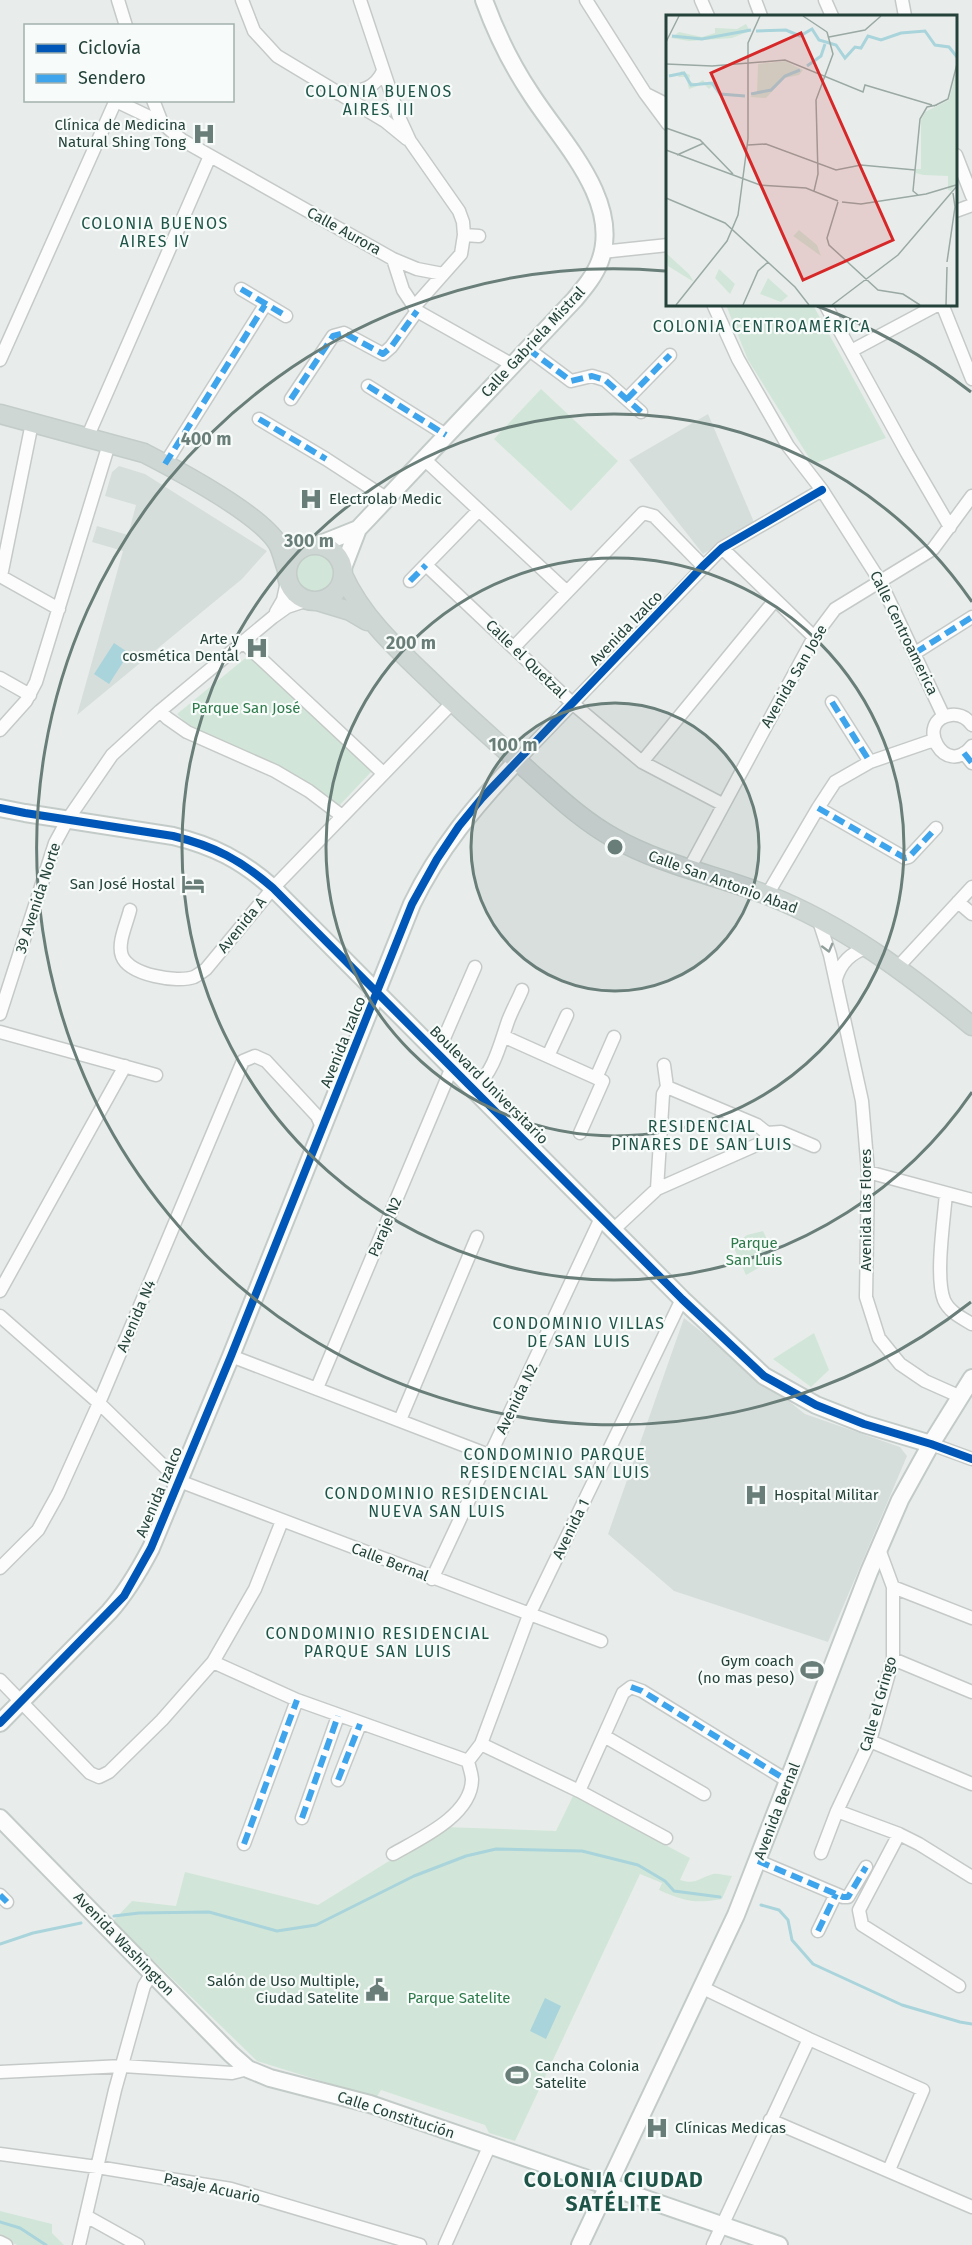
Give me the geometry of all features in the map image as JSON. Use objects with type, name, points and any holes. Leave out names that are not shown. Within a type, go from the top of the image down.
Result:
[{"type":"main road","points":[[0,414],[144,453],[165,464],[201,484],[257,522],[277,543],[294,590],[313,600],[328,597],[336,592],[343,571],[335,553],[257,522]]},
{"type":"main road","points":[[287,573],[290,560],[296,553],[315,545]]},
{"type":"main road","name":"Calle San Antonio Abad","points":[[343,571],[352,595],[378,629],[453,702],[579,816],[631,847],[767,895],[817,917],[898,967],[972,1026]]},
{"type":"main road","name":"Calle San Antonio Abad","points":[[313,600],[350,610],[378,629]]},
{"type":"street","points":[[118,0],[125,24]]},
{"type":"street","points":[[242,0],[249,23],[269,49],[285,62],[385,122],[410,141]]},
{"type":"street","points":[[291,399],[333,336],[348,334],[383,354],[387,351],[416,309],[461,254],[464,235],[461,215],[410,141],[391,98],[360,0]]},
{"type":"street","name":"Calle Gabriela Mistral","points":[[343,571],[358,529],[589,282],[600,261],[605,230],[602,207],[593,185],[530,94],[507,55],[484,0]]},
{"type":"street","points":[[586,0],[645,93],[666,121]]},
{"type":"street","points":[[701,0],[708,15]]},
{"type":"street","points":[[755,0],[761,15]]},
{"type":"street","points":[[825,0],[832,15]]},
{"type":"street","points":[[902,0],[905,15]]},
{"type":"street","points":[[339,94],[369,88],[383,71]]},
{"type":"street","points":[[645,93],[666,104]]},
{"type":"street","points":[[0,360],[116,102]]},
{"type":"street","name":"Calle Aurora","points":[[118,102],[162,123],[174,135],[393,259],[403,290],[416,309]]},
{"type":"street","points":[[154,102],[162,123]]},
{"type":"street","points":[[87,438],[210,156]]},
{"type":"street","points":[[957,158],[972,196]]},
{"type":"street","points":[[957,211],[972,205]]},
{"type":"street","points":[[464,235],[479,236]]},
{"type":"street","points":[[602,252],[666,245]]},
{"type":"street","points":[[393,259],[417,269],[443,274]]},
{"type":"street","points":[[241,289],[286,316]]},
{"type":"street","points":[[165,464],[266,305]]},
{"type":"street","name":"Calle Centroamerica","points":[[714,306],[738,358],[788,446],[822,490],[880,581],[944,717]]},
{"type":"street","points":[[826,306],[950,527]]},
{"type":"street","points":[[851,351],[936,306]]},
{"type":"street","points":[[941,306],[972,379]]},
{"type":"street","points":[[416,309],[513,365]]},
{"type":"street","points":[[528,349],[571,381],[591,376],[605,380],[641,412]]},
{"type":"street","points":[[627,399],[670,355]]},
{"type":"street","points":[[368,386],[446,435]]},
{"type":"street","points":[[260,419],[386,498]]},
{"type":"street","points":[[32,423],[0,576],[59,609]]},
{"type":"street","points":[[0,730],[30,695],[36,682],[109,444]]},
{"type":"street","points":[[423,458],[567,592]]},
{"type":"street","name":"Avenida Izalco","points":[[0,1724],[124,1596],[151,1548],[323,1129],[412,904],[459,826],[517,761],[722,548],[822,490]]},
{"type":"street","name":"Avenida San Jose","points":[[689,869],[814,636],[835,609],[933,549],[972,498]]},
{"type":"street","points":[[410,581],[479,510]]},
{"type":"street","points":[[513,646],[643,513],[654,516],[703,566]]},
{"type":"street","name":"Calle Gabriela Mistral","points":[[315,545],[358,529]]},
{"type":"street","points":[[722,548],[814,636]]},
{"type":"street","name":"Calle el Quetzal","points":[[426,565],[572,703],[642,762],[722,804]]},
{"type":"street","name":"39 Avenida Norte","points":[[273,616],[283,600],[287,573]]},
{"type":"street","name":"39 Avenida Norte","points":[[0,1014],[55,843],[68,819],[112,755],[160,711],[273,616],[287,607],[313,600]]},
{"type":"street","points":[[642,762],[775,600]]},
{"type":"street","points":[[915,653],[972,617]]},
{"type":"street","points":[[243,642],[383,773]]},
{"type":"street","points":[[0,678],[30,695]]},
{"type":"street","name":"Avenida A","points":[[130,910],[121,954],[126,963],[144,973],[180,979],[195,976],[206,969],[273,888],[453,702]]},
{"type":"street","points":[[832,702],[870,762]]},
{"type":"street","points":[[160,711],[187,732],[275,771],[309,791],[342,816]]},
{"type":"street","points":[[969,754],[948,755],[939,749],[934,740],[935,727],[944,717],[952,715],[970,718]]},
{"type":"street","points":[[767,895],[818,808],[836,782],[870,762],[934,740]]},
{"type":"street","name":"Boulevard Universitario","points":[[0,807],[148,831],[195,842],[234,858],[273,888],[682,1299],[764,1376],[810,1403],[864,1424],[931,1444]]},
{"type":"street","points":[[818,808],[905,858],[909,857],[936,828]]},
{"type":"street","points":[[898,967],[972,887]]},
{"type":"street","points":[[958,902],[972,914]]},
{"type":"street","name":"Avenida las Flores","points":[[817,917],[826,938],[862,1101],[868,1172],[866,1297],[879,1338],[900,1364],[925,1381],[961,1397]]},
{"type":"street","points":[[835,980],[850,955],[868,947]]},
{"type":"street","points":[[434,1048],[445,1036],[476,967]]},
{"type":"street","points":[[474,1089],[484,1080],[505,1037],[508,1022],[522,990]]},
{"type":"street","points":[[548,1056],[567,1015]]},
{"type":"street","points":[[0,1032],[156,1075]]},
{"type":"street","points":[[505,1037],[600,1079]]},
{"type":"street","points":[[580,1133],[614,1037]]},
{"type":"street","name":"Avenida N4","points":[[0,1568],[30,1540],[46,1518],[99,1403],[243,1061],[255,1056],[266,1060],[317,1116],[323,1129]]},
{"type":"street","points":[[657,1189],[663,1094],[667,1087],[664,1065]]},
{"type":"street","points":[[0,1291],[125,1066]]},
{"type":"street","name":"Paraje N2","points":[[317,1388],[452,1067]]},
{"type":"street","points":[[667,1087],[757,1125],[767,1133],[781,1132],[814,1146]]},
{"type":"street","points":[[607,1224],[657,1189],[761,1143],[767,1133]]},
{"type":"street","points":[[868,1172],[972,1200]]},
{"type":"street","points":[[946,1193],[940,1281],[945,1301],[958,1317],[972,1324]]},
{"type":"street","name":"Avenida N2","points":[[432,1579],[489,1455],[607,1224]]},
{"type":"street","points":[[400,1420],[477,1238]]},
{"type":"street","name":"Avenida 1","points":[[468,1761],[481,1744],[529,1615],[682,1299]]},
{"type":"street","points":[[0,1316],[99,1403],[179,1481]]},
{"type":"street","points":[[231,1356],[489,1455]]},
{"type":"street","name":"Avenida Bernal","points":[[580,2245],[703,1988],[758,1861],[900,1500],[972,1378]]},
{"type":"street","points":[[931,1444],[972,1459]]},
{"type":"street","name":"Calle Bernal","points":[[179,1481],[432,1579],[601,1641]]},
{"type":"street","points":[[0,1680],[90,1773],[99,1777],[109,1772],[162,1720],[213,1662],[255,1589],[282,1521]]},
{"type":"street","name":"Calle el Gringo","points":[[821,1853],[837,1811],[870,1741],[893,1659],[893,1587],[879,1549]]},
{"type":"street","points":[[893,1587],[972,1618]]},
{"type":"street","points":[[893,1659],[972,1692]]},
{"type":"street","points":[[213,1662],[338,1716],[468,1761],[472,1780],[469,1792],[460,1808],[447,1822],[393,1854]]},
{"type":"street","points":[[579,1791],[623,1693],[631,1687],[642,1691],[788,1781]]},
{"type":"street","points":[[244,1844],[297,1700]]},
{"type":"street","points":[[302,1818],[338,1716]]},
{"type":"street","points":[[338,1780],[360,1724]]},
{"type":"street","points":[[603,1736],[704,1794]]},
{"type":"street","points":[[870,1741],[972,1784]]},
{"type":"street","points":[[481,1744],[579,1791],[666,1838]]},
{"type":"street","points":[[837,1811],[899,1834],[972,1877]]},
{"type":"street","name":"Avenida Washington","points":[[0,1818],[248,2069]]},
{"type":"street","points":[[899,1834],[859,1910],[862,1925],[959,1986]]},
{"type":"street","points":[[758,1861],[848,1897],[866,1867]]},
{"type":"street","points":[[818,1931],[836,1894]]},
{"type":"street","points":[[79,2245],[144,1986],[152,1973]]},
{"type":"street","points":[[703,1988],[923,2090],[889,2170]]},
{"type":"street","points":[[713,2245],[809,2039]]},
{"type":"street","name":"Calle Constitución","points":[[0,2072],[123,2066],[232,2073],[248,2069],[270,2078],[369,2104],[779,2245]]},
{"type":"street","points":[[770,2120],[972,2207]]},
{"type":"street","points":[[444,2245],[489,2147]]},
{"type":"street","name":"Pasaje Acuario","points":[[0,2154],[98,2167],[231,2189],[420,2245]]},
{"type":"street","points":[[86,2216],[138,2245]]},
{"type":"street","points":[[0,2242],[6,2245]]},
{"type":"shaded area","points":[[708,414],[754,522],[703,554],[629,460]]},
{"type":"shaded area","points":[[119,466],[145,474],[267,551],[242,579],[77,715],[123,551],[92,542],[97,526],[128,535],[136,505],[105,496],[112,472]]},
{"type":"shaded area","name":"Hospital Militar","points":[[684,1318],[805,1414],[900,1447],[907,1456],[828,1642],[674,1591],[608,1534]]},
{"type":"green space","points":[[726,306],[814,306],[886,438],[813,464],[748,360]]},
{"type":"green space","points":[[541,389],[618,461],[571,511],[494,439]]},
{"type":"green space","points":[[315,550],[331,557],[338,573],[331,589],[315,596],[299,589],[292,573],[299,557]]},
{"type":"green space","name":"Parque San José","points":[[248,656],[372,771],[337,808],[191,728],[177,714]]},
{"type":"green space","name":"Parque San Luis","points":[[763,1231],[776,1258],[746,1275],[733,1246],[747,1235]]},
{"type":"green space","points":[[814,1333],[829,1370],[811,1387],[773,1359]]},
{"type":"green space","name":"Parque Satelite","points":[[573,1796],[690,1858],[680,1880],[694,1881],[715,1874],[732,1876],[722,1899],[697,1901],[683,1899],[659,1890],[662,1883],[640,1874],[515,2141],[489,2133],[485,2125],[381,2090],[376,2098],[257,2061],[113,1921],[132,1901],[176,1906],[185,1872],[318,1905],[444,1827],[556,1831]]},
{"type":"green space","points":[[0,2211],[52,2224],[52,2233],[64,2245],[17,2245],[0,2237]]},
{"type":"water","points":[[114,643],[129,653],[109,684],[94,674]]},
{"type":"water","points":[[545,1998],[561,2006],[546,2039],[530,2031]]},
{"type":"waterway","points":[[114,1916],[139,1913],[209,1912],[277,1931],[316,1925],[414,1876],[466,1856],[496,1849],[582,1851],[638,1865],[665,1881],[674,1891],[720,1897]]},
{"type":"waterway","points":[[761,1905],[779,1910],[788,1920],[792,1940],[813,1964],[902,2005],[972,2024]]},
{"type":"waterway","points":[[0,1944],[33,1933],[81,1923]]},
{"type":"waterway","points":[[0,2222],[20,2228],[46,2245]]},
{"type":"marked path","points":[[241,289],[286,316]]},
{"type":"marked path","points":[[165,464],[265,305]]},
{"type":"marked path","points":[[291,399],[333,336],[344,333],[383,354],[391,347],[417,311]]},
{"type":"marked path","points":[[528,349],[571,381],[592,376],[605,380],[641,412]]},
{"type":"marked path","points":[[627,399],[670,355]]},
{"type":"marked path","points":[[368,386],[446,435]]},
{"type":"marked path","points":[[259,419],[326,459]]},
{"type":"marked path","points":[[410,581],[426,565]]},
{"type":"marked path","points":[[915,653],[972,617]]},
{"type":"marked path","points":[[832,702],[870,762]]},
{"type":"marked path","points":[[964,753],[972,763]]},
{"type":"marked path","points":[[818,808],[905,858],[909,857],[936,828]]},
{"type":"marked path","points":[[631,1687],[642,1691],[788,1781]]},
{"type":"marked path","points":[[244,1844],[297,1700]]},
{"type":"marked path","points":[[302,1818],[338,1716]]},
{"type":"marked path","points":[[338,1780],[360,1724]]},
{"type":"marked path","points":[[758,1861],[843,1897],[848,1897],[866,1867]]},
{"type":"marked path","points":[[818,1931],[836,1894]]},
{"type":"marked path","points":[[0,1895],[7,1902]]},
{"type":"cycle path","points":[[0,1723],[124,1596],[151,1548],[231,1356],[412,904],[437,859],[459,826],[482,798],[703,566],[722,548],[822,490]]},
{"type":"cycle path","points":[[0,808],[173,836],[214,849],[250,869],[273,888],[682,1299],[764,1376],[816,1405],[864,1424],[972,1459]]},
{"type":"place","name":"Clínica de Medicina Natural Shing Tong","points":[[204,134]]},
{"type":"place","name":"Electrolab Medic","points":[[311,499]]},
{"type":"place","name":"Arte y cosmética Dental","points":[[257,648]]},
{"type":"place","name":"San José Hostal","points":[[193,884]]},
{"type":"place","name":"Hospital Militar","points":[[756,1495]]},
{"type":"place","name":"Gym coach (no mas peso)","points":[[812,1670]]},
{"type":"place","name":"Salón de Uso Multiple, Ciudad Satelite","points":[[377,1990]]},
{"type":"place","name":"Cancha Colonia Satelite","points":[[517,2075]]},
{"type":"place","name":"Clínicas Medicas","points":[[657,2128]]},
{"type":"district","name":"COLONIA BUENOS AIRES III","points":[[379,100]]},
{"type":"district","name":"COLONIA BUENOS AIRES IV","points":[[155,232]]},
{"type":"district","name":"COLONIA CENTROAMÉRICA","points":[[762,326]]},
{"type":"district","name":"RESIDENCIAL PINARES DE SAN LUIS","points":[[702,1135]]},
{"type":"district","name":"CONDOMINIO VILLAS DE SAN LUIS","points":[[579,1332]]},
{"type":"district","name":"CONDOMINIO PARQUE RESIDENCIAL SAN LUIS","points":[[555,1463]]},
{"type":"district","name":"CONDOMINIO RESIDENCIAL NUEVA SAN LUIS","points":[[437,1502]]},
{"type":"district","name":"CONDOMINIO RESIDENCIAL PARQUE SAN LUIS","points":[[378,1642]]},
{"type":"district","name":"COLONIA CIUDAD SATÉLITE","points":[[614,2192]]}]
